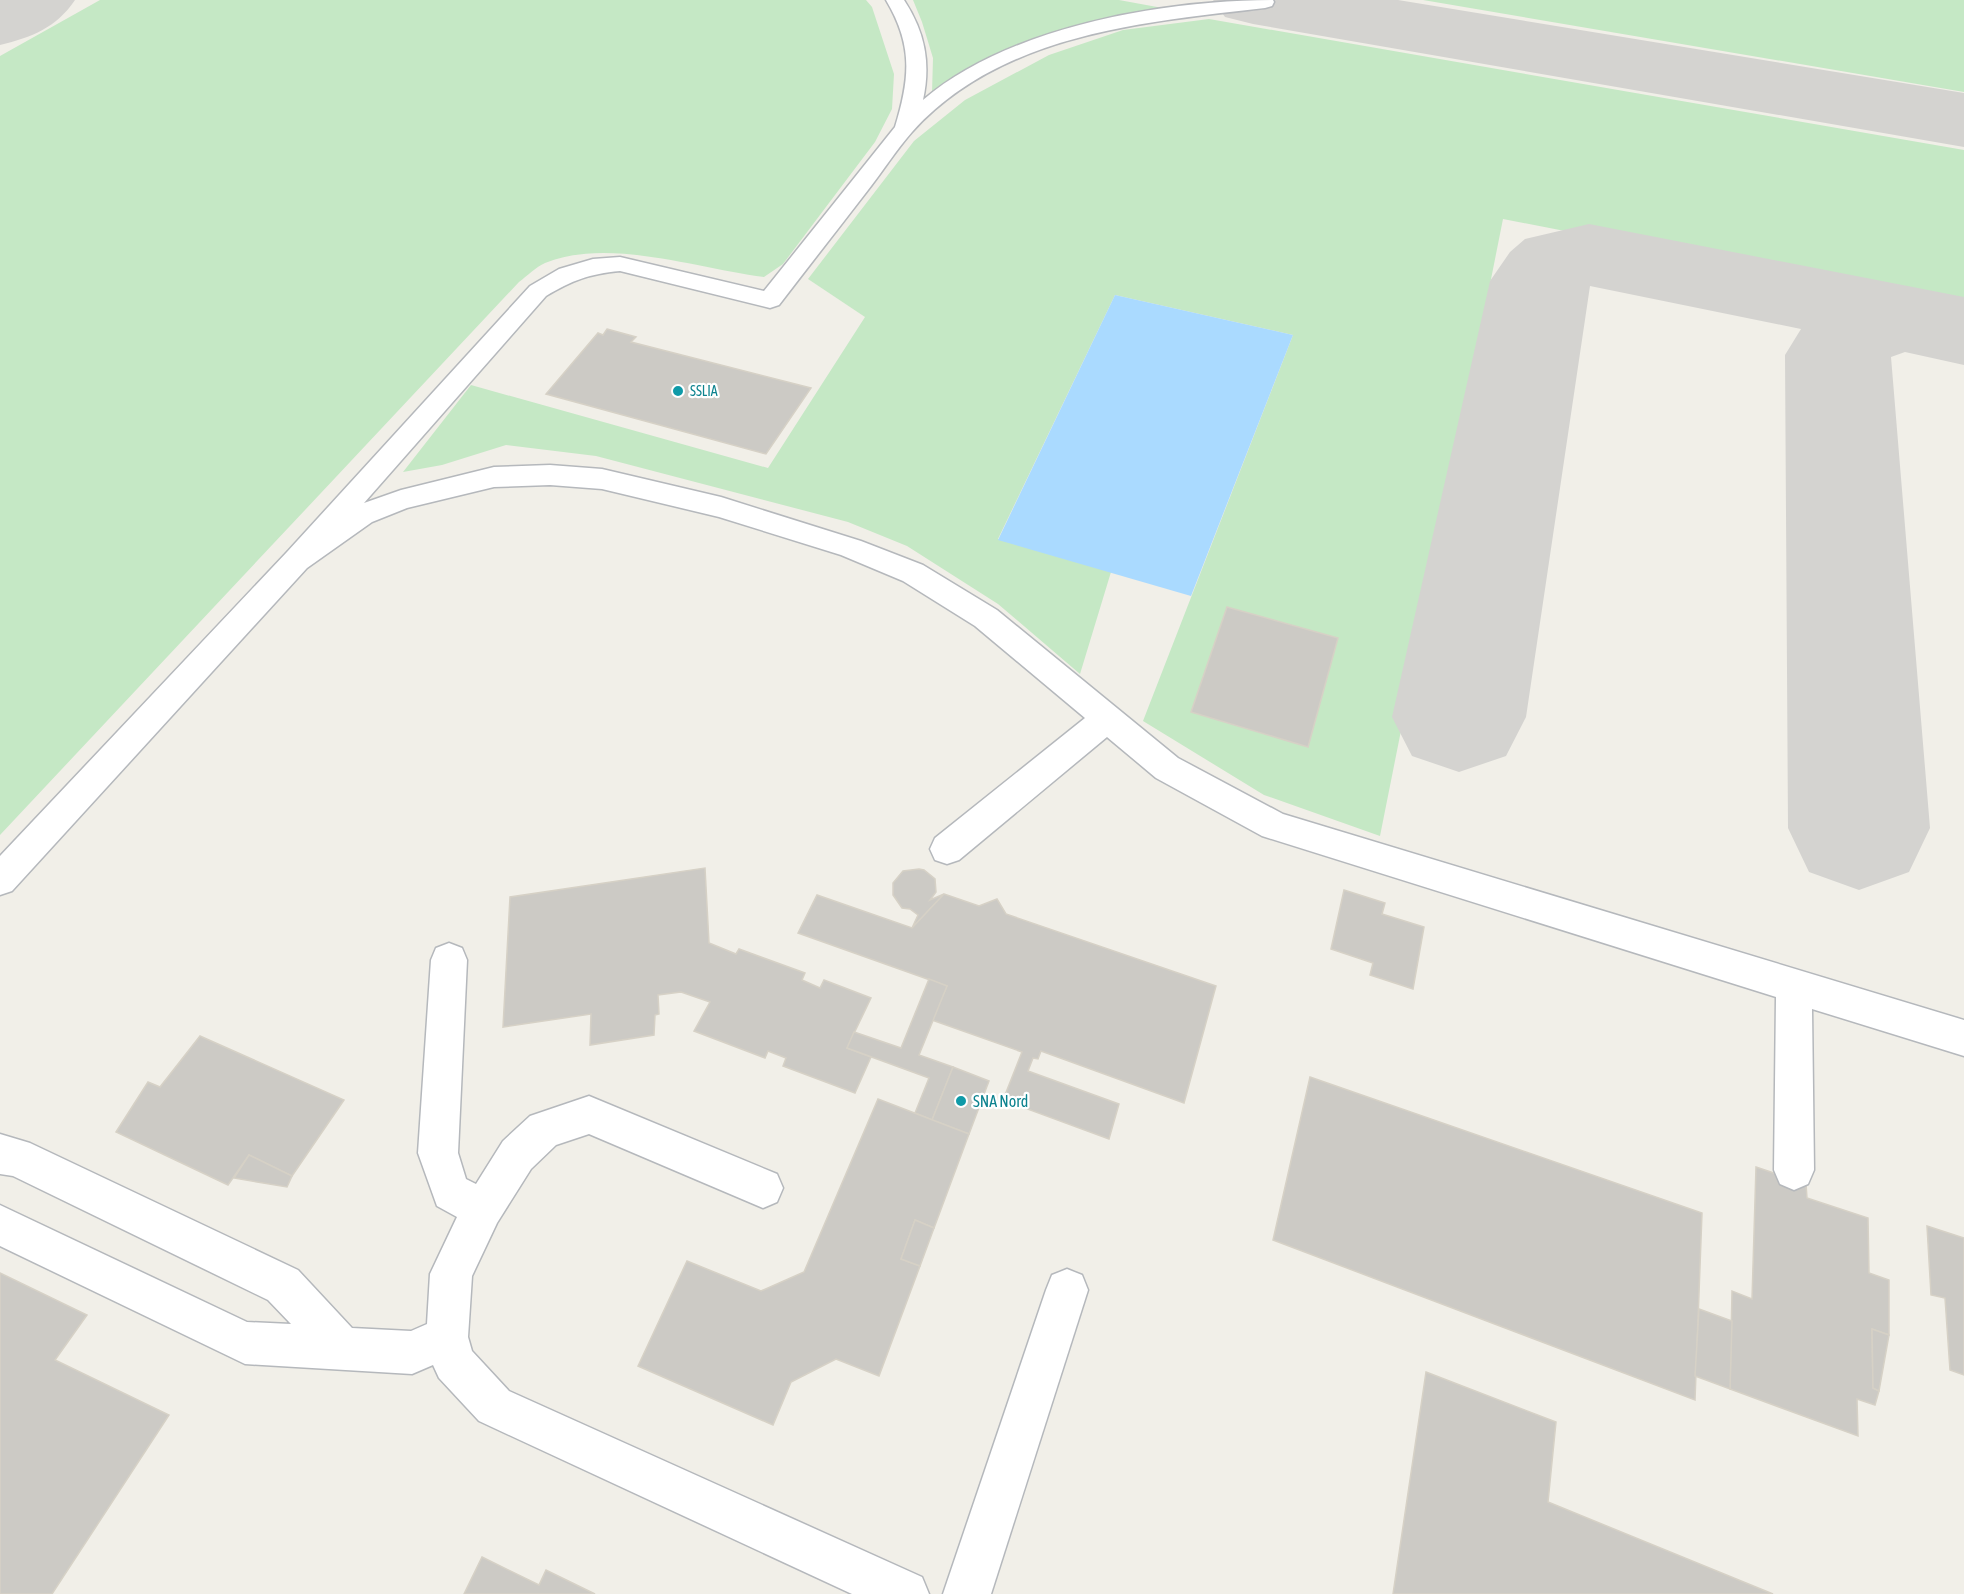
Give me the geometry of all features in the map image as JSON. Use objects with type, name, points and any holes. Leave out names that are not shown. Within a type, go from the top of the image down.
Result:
[{"type":"lane","points":[[896,0],[915,36],[919,62],[915,96],[905,128]]},
{"type":"lane","points":[[0,880],[297,560],[538,291],[567,274],[592,266],[620,264],[770,300],[905,128],[935,100],[969,76],[1011,55],[1095,28],[1159,16],[1265,2]]},
{"type":"lane","points":[[297,560],[362,514],[411,497],[494,477],[550,475],[602,479],[721,507],[851,548],[913,573],[986,618],[1167,768],[1274,826],[1964,1038]]},
{"type":"lane","points":[[947,849],[1106,719]]},
{"type":"lane","points":[[449,960],[438,1153],[451,1192],[483,1209]]},
{"type":"lane","points":[[1794,986],[1794,1170]]},
{"type":"lane","points":[[763,1188],[589,1115],[544,1130],[517,1155],[483,1209],[451,1274],[447,1337],[454,1363],[494,1407],[905,1594]]},
{"type":"lane","points":[[0,1154],[16,1157],[283,1285],[343,1350]]},
{"type":"lane","points":[[0,1225],[245,1343],[412,1353],[447,1337]]},
{"type":"lane","points":[[967,1594],[1067,1290]]},
{"type":"green space","points":[[100,0],[866,0],[872,7],[894,74],[892,109],[875,142],[783,264],[764,277],[654,257],[597,253],[570,256],[545,263],[519,282],[0,835],[0,56]]},
{"type":"green space","points":[[913,0],[1119,0],[1168,9],[1056,31],[963,72],[932,93],[933,58]]},
{"type":"green space","points":[[1423,0],[1964,0],[1964,92]]},
{"type":"green space","points":[[1209,19],[1964,150],[1964,309],[1503,219],[1380,836],[1264,795],[1143,721],[1293,335],[1115,295],[998,539],[1111,572],[1080,674],[998,604],[907,546],[848,522],[596,456],[506,445],[442,465],[403,472],[471,385],[768,468],[865,317],[808,279],[914,141],[965,100],[1049,55],[1123,30]]},
{"type":"water","points":[[1115,295],[1293,335],[1191,596],[998,540]]},
{"type":"building","name":"SSLIA","points":[[607,329],[636,337],[631,342],[811,388],[766,454],[546,394],[598,333],[603,335]]},
{"type":"building","points":[[1227,607],[1338,638],[1308,747],[1191,712]]},
{"type":"building","points":[[705,868],[709,943],[736,954],[739,949],[805,973],[802,980],[820,988],[824,980],[871,998],[847,1048],[871,1057],[855,1093],[783,1066],[786,1058],[768,1051],[765,1058],[694,1031],[710,1002],[681,992],[658,995],[659,1014],[655,1015],[654,1035],[590,1045],[591,1014],[503,1027],[510,897]]},
{"type":"building","points":[[924,870],[935,879],[936,892],[930,900],[944,894],[912,928],[918,915],[910,909],[902,908],[893,895],[893,883],[903,871]]},
{"type":"building","points":[[1344,890],[1385,903],[1382,914],[1424,927],[1413,989],[1370,975],[1373,963],[1331,949]]},
{"type":"building","points":[[944,894],[979,906],[997,899],[1006,914],[1216,986],[1184,1103],[1041,1051],[1038,1059],[1033,1058],[1028,1071],[1119,1104],[1109,1139],[1003,1100],[1022,1052],[932,1020],[947,986],[798,933],[817,895],[912,928]]},
{"type":"building","points":[[929,979],[947,986],[919,1055],[953,1067],[932,1120],[915,1113],[929,1078],[847,1048],[854,1032],[901,1048]]},
{"type":"building","points":[[200,1036],[344,1100],[292,1176],[249,1155],[228,1185],[116,1132],[148,1082],[160,1087]]},
{"type":"building","name":"SNA Nord","points":[[953,1067],[989,1081],[969,1134],[932,1120]]},
{"type":"building","points":[[1310,1077],[1702,1213],[1695,1400],[1273,1240]]},
{"type":"building","points":[[878,1099],[969,1134],[934,1228],[915,1220],[901,1259],[920,1266],[879,1376],[836,1359],[791,1382],[773,1425],[638,1366],[687,1261],[761,1291],[804,1272]]},
{"type":"building","points":[[249,1155],[292,1176],[287,1187],[234,1178]]},
{"type":"building","points":[[1756,1167],[1806,1184],[1807,1198],[1868,1218],[1869,1273],[1889,1280],[1889,1335],[1872,1329],[1873,1388],[1879,1391],[1875,1405],[1857,1399],[1858,1436],[1730,1389],[1732,1291],[1752,1299]]},
{"type":"building","points":[[915,1220],[934,1228],[920,1266],[901,1259]]},
{"type":"building","points":[[1927,1226],[1964,1238],[1964,1375],[1950,1370],[1945,1298],[1931,1295]]},
{"type":"building","points":[[0,1273],[87,1315],[55,1360],[169,1415],[52,1594],[0,1594]]},
{"type":"building","points":[[1699,1309],[1732,1321],[1730,1389],[1695,1376]]},
{"type":"building","points":[[1872,1329],[1889,1335],[1879,1391],[1873,1388]]},
{"type":"building","points":[[1426,1372],[1556,1422],[1548,1502],[1773,1594],[1393,1594]]},
{"type":"building","points":[[482,1557],[539,1585],[546,1570],[595,1594],[464,1594]]},
{"type":"taxiway","points":[[0,21],[35,0]]},
{"type":"taxiway","points":[[1253,0],[1964,120]]},
{"type":"taxiway","points":[[1459,717],[1540,281],[1560,260],[1589,254],[1964,331]]},
{"type":"taxiway","points":[[1859,828],[1838,355],[1844,344],[1857,331],[1874,324],[1905,319]]},
{"type":"place","name":"SSLIA","points":[[678,391]]},
{"type":"place","name":"SNA Nord","points":[[961,1101]]}]
